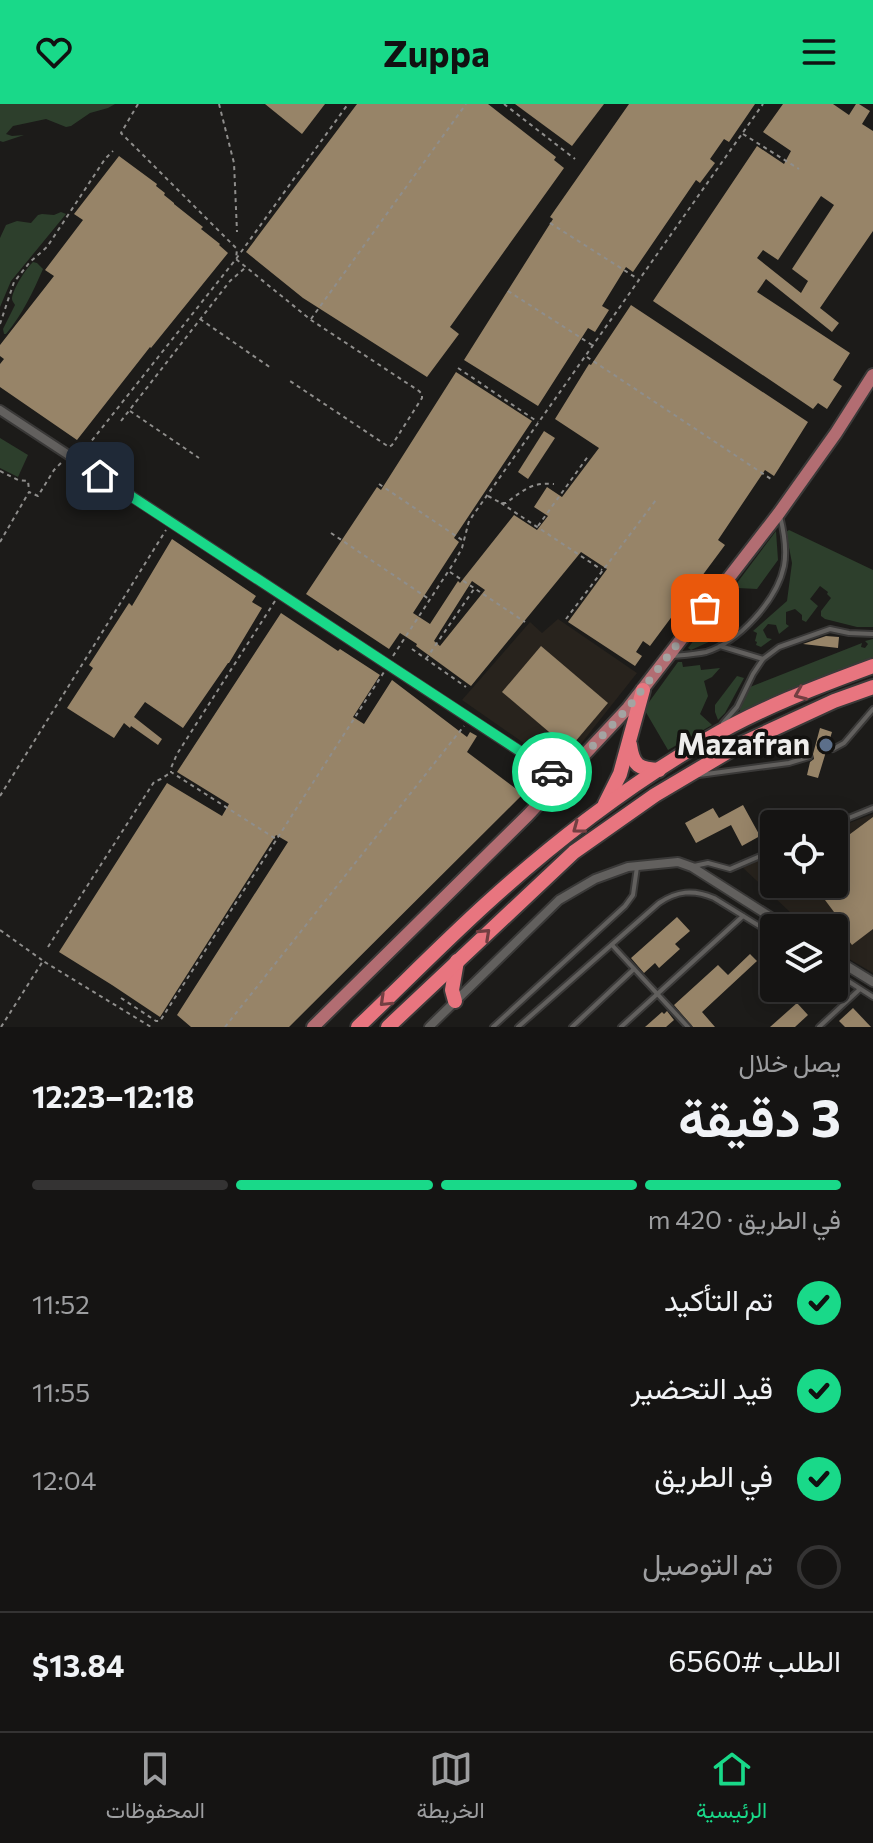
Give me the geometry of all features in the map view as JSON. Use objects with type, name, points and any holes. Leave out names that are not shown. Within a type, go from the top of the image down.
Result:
[{"type":"highway","points":[[358,1027],[485,905],[552,847],[600,811],[706,739],[756,713],[873,666]]},
{"type":"highway","points":[[388,1027],[574,852],[655,795],[741,744],[834,701],[873,687]]},
{"type":"highway","points":[[600,811],[617,781],[643,690]]},
{"type":"highway","points":[[630,743],[633,758],[639,766],[659,770]]},
{"type":"highway","points":[[455,1001],[452,990],[457,961]]},
{"type":"main road","points":[[313,1027],[613,725],[779,513],[873,375]]},
{"type":"street","points":[[0,410],[562,779]]},
{"type":"street","points":[[433,1024],[559,900],[595,879],[628,867],[678,862],[692,867],[766,914]]},
{"type":"street","points":[[848,967],[873,982]]},
{"type":"lane","points":[[668,656],[706,652],[720,646],[736,637],[754,618],[782,576],[784,531],[779,513]]},
{"type":"lane","points":[[706,739],[737,707],[763,659],[783,645],[830,629],[873,634]]},
{"type":"lane","points":[[720,646],[763,659]]},
{"type":"lane","points":[[833,749],[844,743],[873,709]]},
{"type":"lane","points":[[689,776],[789,763],[809,757]]},
{"type":"lane","points":[[848,818],[873,808]]},
{"type":"lane","points":[[692,867],[708,863],[730,869],[760,856]]},
{"type":"lane","points":[[493,1027],[630,901],[635,889],[637,866]]},
{"type":"lane","points":[[518,1027],[669,897],[691,891],[703,894],[760,926]]},
{"type":"lane","points":[[621,1027],[743,916]]},
{"type":"lane","points":[[612,945],[688,1027]]},
{"type":"lane","points":[[572,1027],[634,969]]},
{"type":"lane","points":[[848,981],[873,997]]},
{"type":"lane","points":[[819,1027],[860,989]]},
{"type":"lane","points":[[433,1024],[446,1027]]},
{"type":"path","points":[[138,104],[121,133],[237,249],[236,259]]},
{"type":"path","points":[[219,104],[234,163],[237,232]]},
{"type":"path","points":[[29,492],[38,496],[54,470],[72,458],[236,259],[348,104]]},
{"type":"path","points":[[311,320],[466,104]]},
{"type":"path","points":[[504,104],[575,159]]},
{"type":"path","points":[[121,998],[160,1021],[449,571],[462,548],[469,521],[763,104]]},
{"type":"path","points":[[742,133],[799,169]]},
{"type":"path","points":[[0,324],[14,282],[47,247],[113,151]]},
{"type":"path","points":[[550,223],[639,280]]},
{"type":"path","points":[[236,259],[311,320],[419,391],[422,398],[389,447],[287,379]]},
{"type":"path","points":[[121,421],[230,281],[246,267]]},
{"type":"path","points":[[508,291],[593,345]]},
{"type":"path","points":[[200,319],[271,368]]},
{"type":"path","points":[[586,356],[771,479]]},
{"type":"path","points":[[458,368],[538,423]]},
{"type":"path","points":[[129,410],[199,458]]},
{"type":"path","points":[[537,527],[589,455]]},
{"type":"path","points":[[0,471],[18,480],[28,481],[29,492],[0,542]]},
{"type":"path","points":[[379,484],[463,541]]},
{"type":"path","points":[[501,503],[506,503],[532,486],[554,484]]},
{"type":"path","points":[[487,496],[603,570]]},
{"type":"path","points":[[566,619],[656,500]]},
{"type":"path","points":[[0,796],[170,522]]},
{"type":"path","points":[[331,533],[430,599]]},
{"type":"path","points":[[449,571],[525,622]]},
{"type":"path","points":[[426,659],[474,588]]},
{"type":"path","points":[[48,947],[154,782],[171,772],[177,754],[280,594]]},
{"type":"path","points":[[412,649],[466,687]]},
{"type":"path","points":[[225,1027],[470,718]]},
{"type":"path","points":[[171,772],[278,840]]},
{"type":"path","points":[[0,930],[43,961],[151,1027]]},
{"type":"path","points":[[1,1027],[43,961]]},
{"type":"shaded area","points":[[558,619],[637,673],[561,769],[462,700],[530,622],[542,633]]},
{"type":"shaded area","points":[[873,814],[873,973],[848,958],[848,914],[792,914],[775,898],[848,898],[848,824]]},
{"type":"shaded area","points":[[760,859],[760,884],[741,866]]},
{"type":"green space","points":[[0,104],[115,104],[90,113],[71,126],[46,119],[13,126],[6,134],[24,135],[3,142],[0,141]]},
{"type":"green space","points":[[66,214],[11,281],[0,307],[0,238],[6,225],[17,221],[31,223],[38,215]]},
{"type":"green space","points":[[33,262],[43,269],[22,311],[4,334],[3,329],[15,305],[12,299],[14,290]]},
{"type":"green space","points":[[0,438],[28,455],[18,477],[0,468]]},
{"type":"green space","points":[[789,530],[873,570],[873,627],[857,627],[821,616],[821,611],[831,598],[820,586],[810,599],[818,606],[806,622],[795,609],[786,612],[786,624],[789,626],[779,634],[776,625],[768,624],[763,630],[767,638],[772,639],[761,647],[756,645],[757,633],[753,631],[787,601],[792,563],[786,532]]},
{"type":"green space","points":[[776,531],[778,560],[757,589],[738,588],[728,600],[734,625],[731,632],[691,650],[688,648]]},
{"type":"green space","points":[[873,639],[873,657],[740,713],[750,687],[862,643],[861,647],[865,648],[868,644],[865,641]]},
{"type":"green space","points":[[678,662],[682,662],[683,667],[700,665],[701,670],[720,668],[704,681],[708,696],[700,714],[712,725],[668,750],[644,709]]},
{"type":"green space","points":[[737,676],[744,678],[718,720],[715,705]]},
{"type":"building","points":[[265,104],[325,104],[302,134]]},
{"type":"building","points":[[357,104],[488,104],[556,157],[554,160],[564,168],[450,327],[459,334],[427,377],[303,298],[246,252]]},
{"type":"building","points":[[515,104],[604,104],[572,146]]},
{"type":"building","points":[[629,104],[755,104],[729,142],[724,139],[710,159],[715,163],[700,183],[696,180],[633,272],[626,267],[602,306],[609,310],[595,332],[588,328],[538,406],[464,360],[553,219],[550,217]]},
{"type":"building","points":[[783,104],[833,104],[849,115],[859,104],[870,111],[862,124],[873,131],[873,231],[820,308],[839,323],[832,332],[766,279],[757,292],[850,353],[833,380],[842,386],[827,409],[818,403],[813,409],[653,301],[757,146],[784,164],[791,151],[763,132]],"holes":[[[821,196],[834,205],[792,269],[808,281],[801,293],[757,258],[763,250],[778,260]]]},
{"type":"building","points":[[119,156],[157,184],[164,195],[203,227],[201,229],[228,253],[77,440],[0,387],[0,364],[4,359],[0,356],[0,345],[54,276],[45,270],[83,220],[74,214]]},
{"type":"building","points":[[631,305],[808,422],[774,476],[765,470],[718,540],[725,545],[650,646],[643,641],[636,652],[642,656],[635,666],[568,622],[607,569],[581,552],[471,686],[400,633],[389,649],[306,594],[377,487],[381,490],[456,372],[532,421],[454,538],[459,542],[413,613],[430,624],[458,581],[460,583],[514,515],[537,530],[548,516],[534,507],[547,487],[562,497],[599,448],[555,419]],"holes":[[[472,581],[485,590],[440,646],[434,641]]]},
{"type":"building","points":[[544,431],[555,438],[528,479],[518,472]]},
{"type":"building","points":[[172,539],[256,596],[252,602],[262,608],[229,663],[183,728],[145,702],[134,717],[162,739],[158,745],[124,723],[114,738],[67,708],[93,668],[89,665],[129,603],[132,606]]},
{"type":"building","points":[[281,613],[380,675],[353,717],[364,724],[392,680],[467,737],[470,732],[477,736],[467,752],[523,794],[289,1027],[191,1027],[177,1015],[288,842],[276,835],[160,1017],[59,952],[167,783],[222,816],[229,804],[177,772]]},
{"type":"building","points":[[826,636],[839,637],[838,648],[803,644]]},
{"type":"building","points":[[541,646],[608,703],[569,749],[502,692]]},
{"type":"building","points":[[820,728],[832,732],[818,778],[807,775],[810,762],[814,759]]},
{"type":"building","points":[[743,805],[760,836],[742,846],[731,825],[696,843],[685,823],[713,808],[719,818]]},
{"type":"building","points":[[873,817],[873,929],[852,945],[848,940],[848,914],[836,914],[824,898],[848,898],[848,836]]},
{"type":"building","points":[[677,917],[690,931],[675,944],[680,949],[659,968],[655,963],[644,973],[631,958]]},
{"type":"building","points":[[750,954],[757,961],[702,1012],[715,1027],[693,1027],[674,1005],[718,965],[728,975]]},
{"type":"building","points":[[797,1003],[808,1015],[795,1027],[770,1027]]},
{"type":"building","points":[[853,1008],[871,1027],[845,1027],[839,1021]]},
{"type":"building","points":[[667,1011],[674,1020],[666,1027],[645,1027],[662,1012]]},
{"type":"way so far","points":[[552,772],[562,779],[613,725],[705,608]]},
{"type":"place","name":"Mazafran","points":[[826,745]]},
{"type":"route","points":[[100,476],[552,772]]}]
